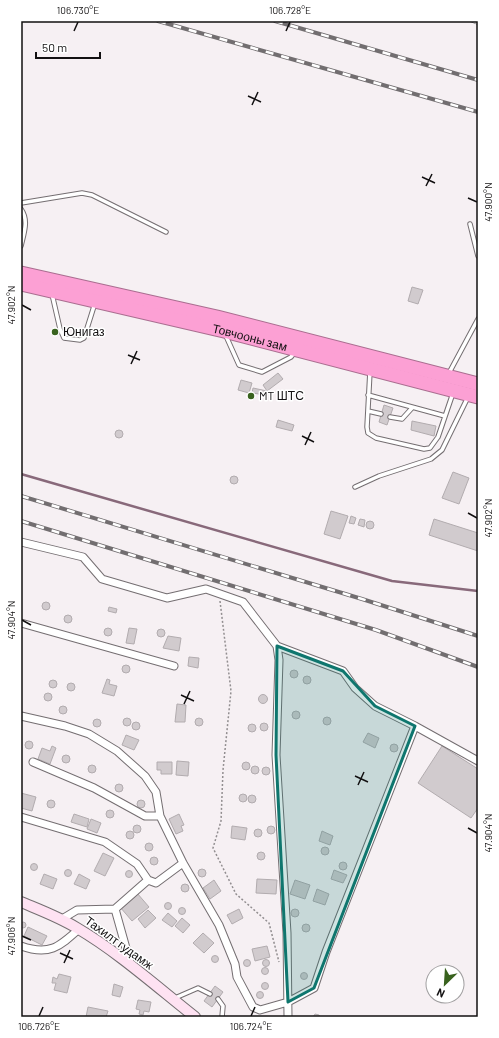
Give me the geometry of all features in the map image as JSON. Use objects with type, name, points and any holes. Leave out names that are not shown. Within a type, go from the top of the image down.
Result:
[{"type":"highway","name":"Товчооны зам","points":[[21,272],[225,319],[478,384]]},
{"type":"highway","name":"Товчооны зам","points":[[21,284],[297,349],[474,396]]},
{"type":"main road","name":"Тахилт гудамж","points":[[21,902],[79,929],[131,966],[195,1017]]},
{"type":"street","points":[[21,542],[83,557],[102,579],[167,598],[206,589],[243,602],[277,646],[279,660],[276,755],[287,933],[288,1017]]},
{"type":"street","points":[[21,623],[174,666]]},
{"type":"street","points":[[277,646],[343,670],[356,688],[374,706],[415,726],[478,761]]},
{"type":"street","points":[[21,716],[65,726],[89,734],[116,751],[145,776],[156,792],[160,816],[183,863],[219,925],[235,964],[237,977],[253,1007],[260,1010],[288,1002],[314,988],[329,945],[415,726]]},
{"type":"street","points":[[34,762],[94,788],[145,816],[160,816]]},
{"type":"street","points":[[21,818],[105,842],[137,864],[148,880],[156,883],[183,863]]},
{"type":"street","points":[[62,920],[77,910],[115,909],[148,880]]},
{"type":"street","points":[[115,909],[131,966]]},
{"type":"street","points":[[21,946],[43,951],[59,946],[79,929]]},
{"type":"lane","points":[[21,203],[82,193],[92,195],[166,232]]},
{"type":"lane","points":[[21,209],[25,214],[26,229],[21,246]]},
{"type":"lane","points":[[470,224],[478,256]]},
{"type":"lane","points":[[52,292],[60,329],[64,338],[80,340],[84,338],[95,302]]},
{"type":"lane","points":[[447,376],[478,320]]},
{"type":"lane","points":[[224,331],[239,365],[262,372],[290,357],[297,349]]},
{"type":"lane","points":[[370,368],[367,428],[372,436],[424,449],[430,448],[435,443],[454,390]]},
{"type":"lane","points":[[368,395],[445,416]]},
{"type":"lane","points":[[354,487],[378,476],[431,459],[442,450],[474,396]]},
{"type":"lane","points":[[390,417],[402,418],[412,408]]},
{"type":"lane","points":[[368,411],[381,414]]},
{"type":"lane","points":[[172,999],[198,988],[210,994]]},
{"type":"lane","points":[[218,999],[223,1006],[222,1017]]},
{"type":"path","points":[[219,594],[231,691],[223,770],[221,821],[213,848],[236,894],[269,923],[280,967]]},
{"type":"highlighted area","points":[[277,646],[343,671],[375,706],[415,726],[314,988],[288,1002],[276,755]]},
{"type":"building","points":[[412,287],[423,290],[418,304],[408,301]]},
{"type":"building","points":[[278,373],[283,379],[267,391],[263,385]]},
{"type":"building","points":[[241,380],[252,383],[249,393],[238,390]]},
{"type":"building","points":[[253,388],[267,391],[266,395],[252,393]]},
{"type":"building","points":[[384,405],[393,408],[387,425],[379,422]]},
{"type":"building","points":[[278,420],[294,425],[292,431],[276,427]]},
{"type":"building","points":[[412,421],[436,426],[434,436],[411,430]]},
{"type":"building","points":[[119,430],[122,431],[122,437],[119,438],[116,437],[115,434],[116,431]]},
{"type":"building","points":[[453,472],[469,478],[459,504],[442,498]]},
{"type":"building","points":[[232,476],[236,476],[238,480],[236,484],[232,484],[230,482],[230,478]]},
{"type":"building","points":[[331,511],[348,516],[340,539],[324,534]]},
{"type":"building","points":[[351,516],[356,518],[354,524],[349,523]]},
{"type":"building","points":[[360,519],[365,520],[364,527],[358,525]]},
{"type":"building","points":[[434,519],[478,533],[478,551],[429,535]]},
{"type":"building","points":[[370,521],[373,522],[373,528],[370,529],[367,528],[366,525],[367,522]]},
{"type":"building","points":[[46,602],[49,603],[49,609],[46,610],[43,609],[42,606],[43,603]]},
{"type":"building","points":[[109,607],[117,609],[116,613],[108,611]]},
{"type":"building","points":[[68,615],[71,616],[71,622],[68,623],[65,622],[64,619],[65,616]]},
{"type":"building","points":[[108,628],[111,629],[111,635],[108,636],[105,635],[104,632],[105,629]]},
{"type":"building","points":[[129,628],[137,629],[134,644],[126,643]]},
{"type":"building","points":[[159,629],[163,629],[165,633],[163,637],[159,637],[157,635],[157,631]]},
{"type":"building","points":[[168,636],[181,638],[179,651],[163,648]]},
{"type":"building","points":[[189,657],[199,658],[198,668],[188,666]]},
{"type":"building","points":[[124,665],[128,665],[130,669],[128,673],[124,673],[122,671],[122,667]]},
{"type":"building","points":[[292,670],[296,670],[298,674],[296,678],[292,678],[290,676],[290,672]]},
{"type":"building","points":[[305,676],[309,676],[311,680],[309,684],[305,684],[303,682],[303,678]]},
{"type":"building","points":[[107,679],[110,680],[109,684],[117,686],[114,696],[102,693]]},
{"type":"building","points":[[53,680],[56,681],[56,687],[53,688],[50,687],[49,684],[50,681]]},
{"type":"building","points":[[71,683],[74,684],[74,690],[71,691],[68,690],[67,687],[68,684]]},
{"type":"building","points":[[48,693],[51,694],[51,700],[48,701],[45,700],[44,697],[45,694]]},
{"type":"building","points":[[261,695],[265,695],[267,699],[265,703],[261,703],[259,701],[259,697]]},
{"type":"building","points":[[177,704],[186,705],[185,722],[175,722]]},
{"type":"building","points":[[63,706],[66,707],[66,713],[63,714],[60,713],[59,710],[60,707]]},
{"type":"building","points":[[294,711],[298,711],[300,715],[298,719],[294,719],[292,717],[292,713]]},
{"type":"building","points":[[325,717],[329,717],[331,721],[329,725],[325,725],[323,723],[323,719]]},
{"type":"building","points":[[125,718],[129,718],[131,722],[129,726],[125,726],[123,724],[123,720]]},
{"type":"building","points":[[197,718],[201,718],[203,722],[201,726],[197,726],[195,724],[195,720]]},
{"type":"building","points":[[97,719],[100,720],[100,726],[97,727],[94,726],[93,723],[94,720]]},
{"type":"building","points":[[136,722],[139,723],[139,729],[136,730],[133,729],[132,726],[133,723]]},
{"type":"building","points":[[262,723],[266,723],[268,727],[266,731],[262,731],[260,729],[260,725]]},
{"type":"building","points":[[250,724],[254,724],[256,728],[254,732],[250,732],[248,730],[248,726]]},
{"type":"building","points":[[368,733],[379,738],[375,748],[363,742]]},
{"type":"building","points":[[126,735],[139,740],[134,750],[122,745]]},
{"type":"building","points":[[29,741],[32,742],[32,748],[29,749],[26,748],[25,745],[26,742]]},
{"type":"building","points":[[392,744],[396,744],[398,748],[396,752],[392,752],[390,750],[390,746]]},
{"type":"building","points":[[52,746],[56,748],[50,764],[38,759],[42,748],[50,751]]},
{"type":"building","points":[[442,746],[478,769],[478,808],[471,818],[418,783]]},
{"type":"building","points":[[66,755],[69,756],[69,762],[66,763],[63,762],[62,759],[63,756]]},
{"type":"building","points":[[177,761],[189,762],[188,776],[176,775]]},
{"type":"building","points":[[157,762],[172,762],[172,774],[161,774],[161,770],[157,770]]},
{"type":"building","points":[[244,762],[248,762],[250,766],[248,770],[244,770],[242,768],[242,764]]},
{"type":"building","points":[[90,765],[94,765],[96,769],[94,773],[90,773],[88,771],[88,767]]},
{"type":"building","points":[[253,766],[257,766],[259,770],[257,774],[253,774],[251,772],[251,768]]},
{"type":"building","points":[[264,767],[268,767],[270,771],[268,775],[264,775],[262,773],[262,769]]},
{"type":"building","points":[[117,784],[121,784],[123,788],[121,792],[117,792],[115,790],[115,786]]},
{"type":"building","points":[[21,793],[36,797],[32,811],[21,808]]},
{"type":"building","points":[[241,794],[245,794],[247,798],[245,802],[241,802],[239,800],[239,796]]},
{"type":"building","points":[[250,795],[254,795],[256,799],[254,803],[250,803],[248,801],[248,797]]},
{"type":"building","points":[[51,800],[54,801],[54,807],[51,808],[48,807],[47,804],[48,801]]},
{"type":"building","points":[[139,800],[143,800],[145,804],[143,808],[139,808],[137,806],[137,802]]},
{"type":"building","points":[[108,810],[112,810],[114,814],[112,818],[108,818],[106,816],[106,812]]},
{"type":"building","points":[[74,814],[89,819],[87,827],[71,822]]},
{"type":"building","points":[[179,814],[184,825],[181,826],[183,831],[176,834],[169,819]]},
{"type":"building","points":[[91,819],[101,823],[97,833],[87,829]]},
{"type":"building","points":[[135,825],[139,825],[141,829],[139,833],[135,833],[133,831],[133,827]]},
{"type":"building","points":[[232,826],[247,828],[245,840],[231,838]]},
{"type":"building","points":[[269,826],[273,826],[275,830],[273,834],[269,834],[267,832],[267,828]]},
{"type":"building","points":[[256,829],[260,829],[262,833],[260,837],[256,837],[254,835],[254,831]]},
{"type":"building","points":[[128,831],[132,831],[134,835],[132,839],[128,839],[126,837],[126,833]]},
{"type":"building","points":[[322,831],[333,836],[330,845],[319,841]]},
{"type":"building","points":[[147,843],[151,843],[153,847],[151,851],[147,851],[145,849],[145,845]]},
{"type":"building","points":[[323,847],[327,847],[329,851],[327,855],[323,855],[321,853],[321,849]]},
{"type":"building","points":[[259,852],[263,852],[265,856],[263,860],[259,860],[257,858],[257,854]]},
{"type":"building","points":[[103,853],[114,858],[105,876],[94,871]]},
{"type":"building","points":[[152,857],[156,857],[158,861],[156,865],[152,865],[150,863],[150,859]]},
{"type":"building","points":[[341,862],[345,862],[347,866],[345,870],[341,870],[339,868],[339,864]]},
{"type":"building","points":[[34,864],[37,867],[34,870],[31,867]]},
{"type":"building","points":[[200,869],[204,869],[206,873],[204,877],[200,877],[198,875],[198,871]]},
{"type":"building","points":[[68,870],[71,873],[68,876],[65,873]]},
{"type":"building","points":[[334,870],[347,875],[343,883],[331,879]]},
{"type":"building","points":[[129,871],[132,874],[129,877],[126,874]]},
{"type":"building","points":[[44,874],[57,879],[53,889],[40,884]]},
{"type":"building","points":[[79,874],[90,880],[86,889],[74,884]]},
{"type":"building","points":[[257,879],[277,880],[276,894],[256,893]]},
{"type":"building","points":[[214,880],[221,891],[210,899],[203,888]]},
{"type":"building","points":[[295,880],[310,885],[305,899],[290,894]]},
{"type":"building","points":[[183,884],[187,884],[189,888],[187,892],[183,892],[181,890],[181,886]]},
{"type":"building","points":[[317,889],[329,894],[325,905],[313,901]]},
{"type":"building","points":[[137,893],[149,907],[132,921],[120,907]]},
{"type":"building","points":[[168,903],[171,906],[168,909],[165,906]]},
{"type":"building","points":[[182,908],[185,911],[182,914],[179,911]]},
{"type":"building","points":[[239,909],[243,918],[232,924],[227,915]]},
{"type":"building","points":[[293,909],[297,909],[299,913],[297,917],[293,917],[291,915],[291,911]]},
{"type":"building","points":[[148,910],[156,918],[145,928],[138,919]]},
{"type":"building","points":[[168,913],[177,921],[172,927],[162,920]]},
{"type":"building","points":[[182,918],[190,925],[183,933],[175,926]]},
{"type":"building","points":[[23,922],[26,925],[23,928],[20,925]]},
{"type":"building","points":[[304,924],[308,924],[310,928],[308,932],[304,932],[302,930],[302,926]]},
{"type":"building","points":[[28,927],[47,936],[42,945],[24,936]]},
{"type":"building","points":[[203,933],[214,943],[204,953],[193,943]]},
{"type":"building","points":[[267,946],[270,957],[255,961],[252,949]]},
{"type":"building","points":[[215,956],[218,959],[215,962],[212,959]]},
{"type":"building","points":[[247,960],[250,963],[247,966],[244,963]]},
{"type":"building","points":[[266,960],[269,963],[266,966],[263,963]]},
{"type":"building","points":[[265,968],[268,971],[265,974],[262,971]]},
{"type":"building","points":[[304,973],[307,976],[304,979],[301,976]]},
{"type":"building","points":[[59,974],[71,977],[67,993],[54,990],[56,983],[52,983],[53,977],[57,979]]},
{"type":"building","points":[[265,983],[268,986],[265,989],[262,986]]},
{"type":"building","points":[[114,984],[123,987],[120,997],[112,995]]},
{"type":"building","points":[[215,986],[223,992],[212,1007],[204,1001]]},
{"type":"building","points":[[260,992],[263,995],[260,998],[257,995]]},
{"type":"building","points":[[138,1000],[151,1002],[149,1012],[144,1011],[143,1015],[139,1014],[140,1010],[136,1009]]},
{"type":"building","points":[[88,1007],[108,1011],[106,1017],[86,1017]]},
{"type":"building","points":[[315,1014],[319,1015],[320,1017],[313,1017]]},
{"type":"waterway","points":[[21,474],[392,581],[478,591]]},
{"type":"railway","points":[[158,21],[478,112]]},
{"type":"railway","points":[[275,21],[478,80]]},
{"type":"railway","points":[[473,21],[478,23]]},
{"type":"railway","points":[[21,496],[362,599],[478,636]]},
{"type":"railway","points":[[21,521],[376,630],[478,667]]},
{"type":"place","name":"Юнигаз","points":[[55,332]]},
{"type":"place","name":"MT ШТС","points":[[251,396]]}]
